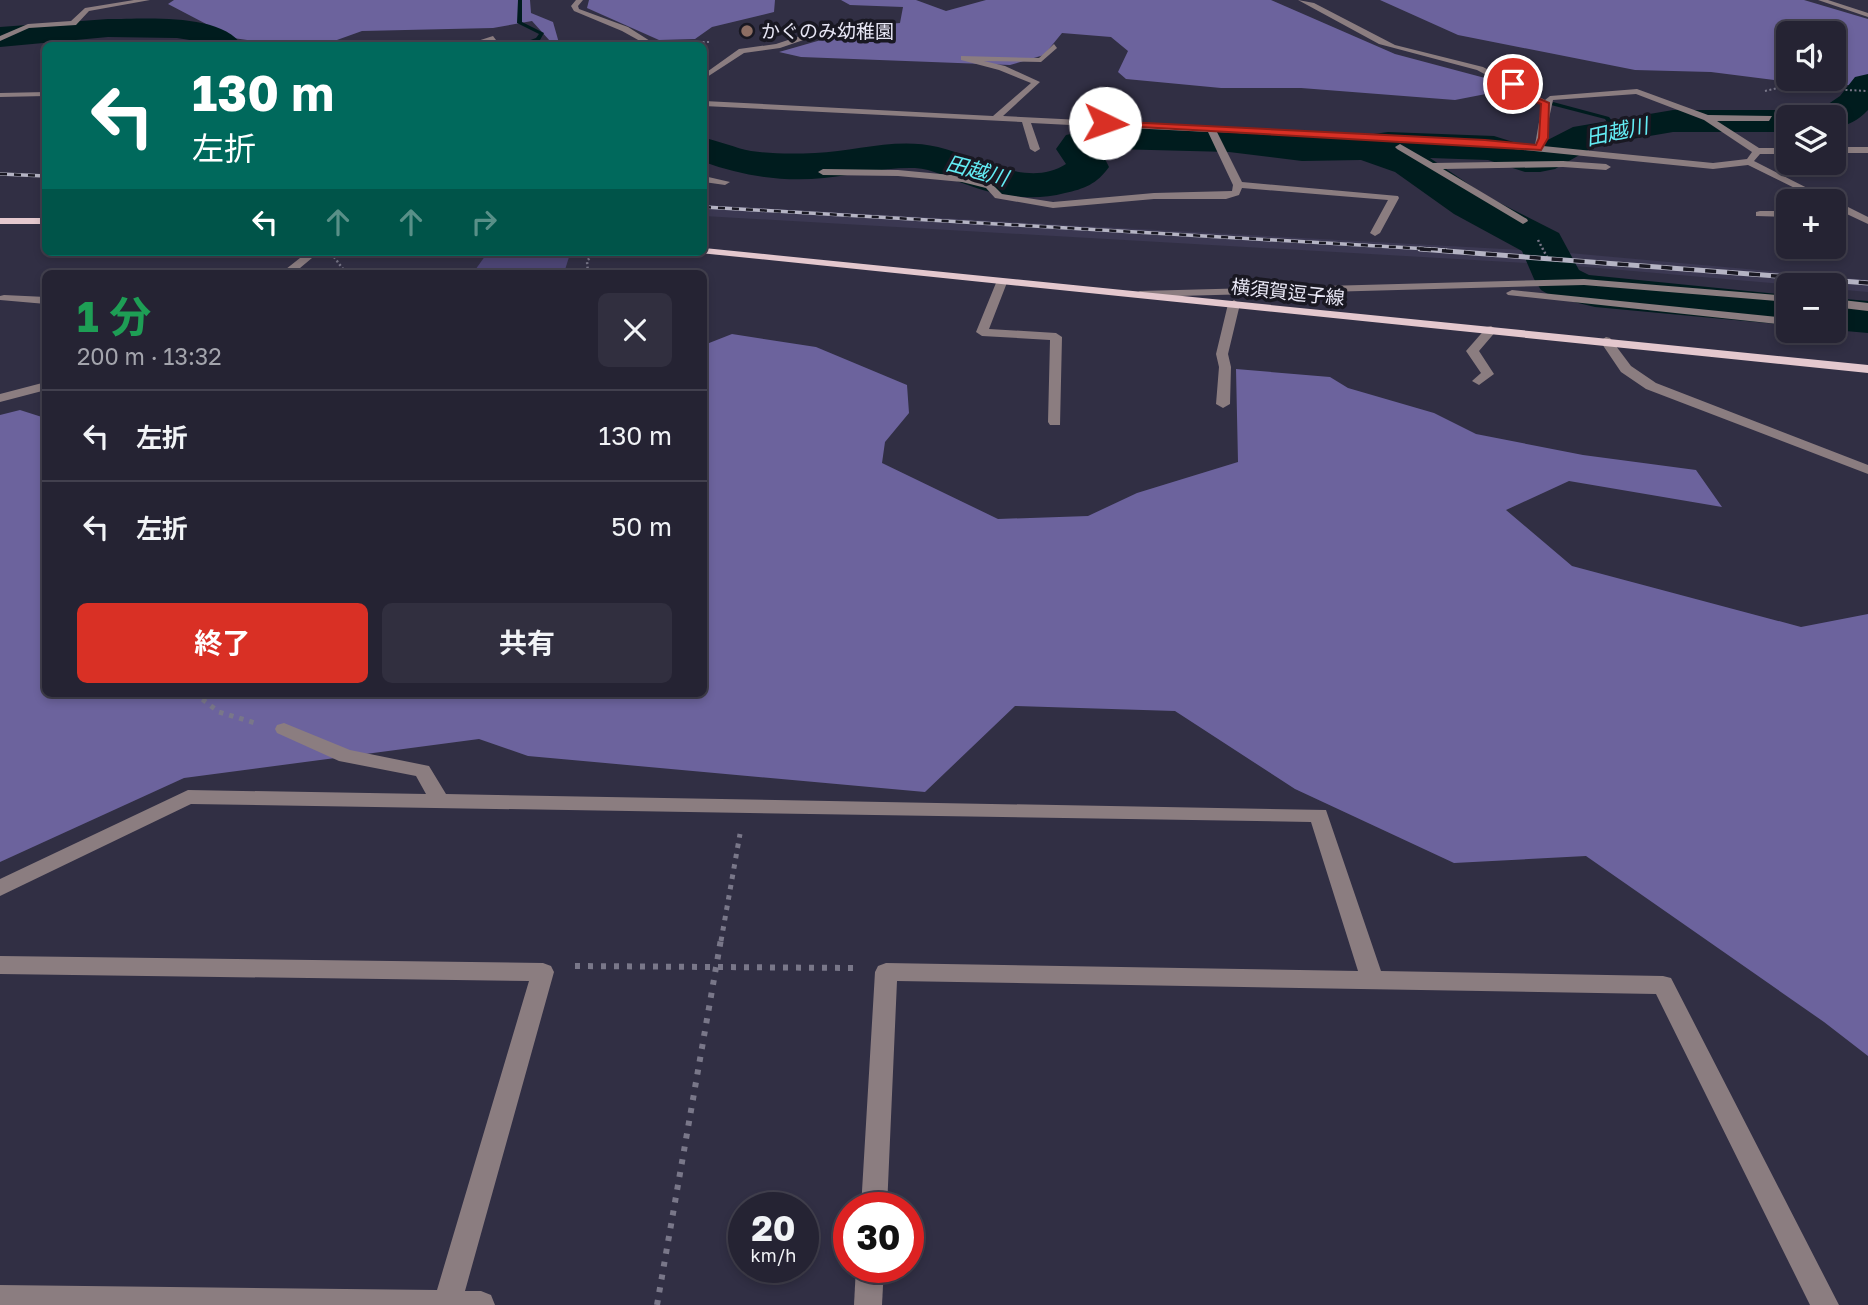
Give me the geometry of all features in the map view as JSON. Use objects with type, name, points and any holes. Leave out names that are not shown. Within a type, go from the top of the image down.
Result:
[{"type":"main road","points":[[0,221],[42,221]]},
{"type":"main road","name":"横須賀逗子線","points":[[707,251],[1868,369]]},
{"type":"street","points":[[83,0],[87,9]]},
{"type":"street","points":[[580,0],[574,6],[576,10],[648,42]]},
{"type":"street","points":[[1301,0],[1379,41],[1409,53],[1469,65],[1513,84],[1521,93],[1545,103]]},
{"type":"street","points":[[1821,0],[1868,15]]},
{"type":"street","points":[[5,25],[73,23],[87,9],[143,1]]},
{"type":"street","points":[[0,39],[28,26]]},
{"type":"street","points":[[742,51],[778,46],[821,31]]},
{"type":"street","points":[[707,75],[761,37]]},
{"type":"street","points":[[479,42],[493,38]]},
{"type":"street","points":[[996,117],[1036,82],[1002,68],[964,58],[1041,60],[1054,46]]},
{"type":"street","points":[[1659,89],[1664,103]]},
{"type":"street","points":[[1542,149],[1545,103],[1550,98],[1637,91],[1711,121],[1757,151],[1776,150]]},
{"type":"street","points":[[0,94],[42,94]]},
{"type":"street","points":[[707,104],[996,117],[1214,135],[1485,143],[1713,166]]},
{"type":"street","points":[[1711,121],[1769,118]]},
{"type":"street","points":[[1025,119],[1035,149]]},
{"type":"street","points":[[823,172],[937,176],[989,186],[999,195],[1026,202],[1070,205],[1140,196],[1226,196],[1236,193],[1238,185],[1214,135]]},
{"type":"street","points":[[1400,147],[1522,220]]},
{"type":"street","points":[[1846,150],[1868,150]]},
{"type":"street","points":[[1749,162],[1757,151]]},
{"type":"street","points":[[1431,166],[1563,164],[1650,169],[1749,162],[1804,189]]},
{"type":"street","points":[[707,179],[725,182]]},
{"type":"street","points":[[1238,185],[1394,198],[1375,233]]},
{"type":"street","points":[[1846,210],[1865,219]]},
{"type":"street","points":[[1760,214],[1776,214]]},
{"type":"street","points":[[1846,220],[1865,219]]},
{"type":"street","points":[[291,270],[307,258],[304,256]]},
{"type":"street","points":[[1002,280],[982,332],[1056,337],[1055,422]]},
{"type":"street","points":[[1140,294],[1584,282],[1776,298]]},
{"type":"street","points":[[1485,285],[1507,292],[1776,321]]},
{"type":"street","points":[[4,298],[42,301]]},
{"type":"street","points":[[1223,404],[1225,368],[1222,355],[1234,304]]},
{"type":"street","points":[[1846,304],[1868,307]]},
{"type":"street","points":[[1479,381],[1488,374],[1472,351],[1491,330]]},
{"type":"street","points":[[1606,341],[1626,369],[1651,386],[1868,470]]},
{"type":"street","points":[[0,398],[42,387]]},
{"type":"street","points":[[284,729],[346,756],[422,771],[440,800]]},
{"type":"street","points":[[0,888],[188,797],[1319,815],[1373,981]]},
{"type":"street","points":[[0,965],[543,972],[447,1305]]},
{"type":"street","points":[[875,1192],[886,972],[1663,985],[1825,1305]]},
{"type":"street","points":[[868,1305],[869,1283]]},
{"type":"street","points":[[0,1299],[481,1305]]},
{"type":"path","points":[[707,42],[751,45]]},
{"type":"path","points":[[1769,118],[1749,96],[1782,87],[1868,91]]},
{"type":"path","points":[[337,263],[343,270]]},
{"type":"path","points":[[199,697],[219,712],[284,729]]},
{"type":"path","points":[[657,1305],[745,805]]},
{"type":"path","points":[[543,972],[580,965],[857,968],[886,972]]},
{"type":"shaded area","points":[[174,0],[530,0],[531,13],[553,22],[559,42],[539,42],[550,41],[532,21],[493,28],[362,31],[331,42],[260,42],[233,38],[168,4]]},
{"type":"shaded area","points":[[589,0],[775,0],[774,12],[712,27],[695,39],[659,40],[587,8]]},
{"type":"shaded area","points":[[841,0],[916,0],[946,11],[986,0],[1271,0],[1395,54],[1485,78],[1491,93],[1455,100],[1301,88],[1221,88],[1126,79],[1118,72],[1128,51],[1111,37],[1062,33],[1044,55],[1010,65],[801,57],[779,52],[828,38],[853,27],[900,23],[903,7],[850,5]]},
{"type":"shaded area","points":[[1380,0],[1804,0],[1868,19],[1868,85],[1846,85],[1846,21],[1776,21],[1776,80],[1711,72],[1635,70],[1458,35]]},
{"type":"shaded area","points":[[707,205],[1522,250],[1528,263],[707,216]]},
{"type":"shaded area","points":[[1569,253],[1790,273],[1776,273],[1776,284],[1575,266]]},
{"type":"shaded area","points":[[485,256],[569,257],[565,270],[475,270]]},
{"type":"shaded area","points":[[1846,278],[1868,280],[1868,292],[1846,290]]},
{"type":"shaded area","points":[[732,334],[816,347],[907,385],[909,413],[885,442],[882,463],[998,519],[1088,516],[1137,493],[1238,462],[1236,369],[1330,377],[1348,388],[1434,413],[1476,434],[1583,455],[1696,470],[1722,507],[1569,481],[1506,510],[1572,566],[1801,627],[1868,614],[1868,1056],[1824,1022],[1586,856],[1454,863],[1295,789],[1175,711],[1015,706],[925,792],[528,756],[479,739],[184,778],[0,862],[0,415],[20,410],[42,417],[42,697],[707,697],[707,344]]},
{"type":"waterway","points":[[520,0],[519,23],[542,34],[538,39],[529,42]]},
{"type":"waterway","name":"田越川","points":[[0,37],[108,28],[177,29],[205,33],[220,42]]},
{"type":"waterway","name":"田越川","points":[[1846,110],[1868,85]]},
{"type":"waterway","points":[[1553,104],[1607,118],[1610,122],[1609,132]]},
{"type":"waterway","name":"田越川","points":[[707,151],[745,162],[788,166],[827,165],[890,156],[925,157],[998,180],[1040,185],[1067,180],[1088,167],[1086,159],[1076,149],[1080,143],[1113,137],[1229,140],[1302,149],[1359,148],[1388,144],[1494,148],[1525,160],[1540,160],[1587,135],[1673,121],[1776,121]]},
{"type":"waterway","points":[[1372,150],[1410,163],[1470,205],[1542,243],[1559,279],[1571,286],[1595,292],[1776,309]]},
{"type":"waterway","points":[[1846,315],[1868,317]]},
{"type":"railway","points":[[0,174],[42,176]]},
{"type":"railway","points":[[707,207],[1446,250]]},
{"type":"railway","points":[[1420,249],[1868,283]]},
{"type":"place","name":"かぐのみ幼稚園","points":[[747,31]]},
{"type":"route","points":[[1105,123],[1538,148],[1544,138],[1545,103],[1521,93],[1513,84]]}]
